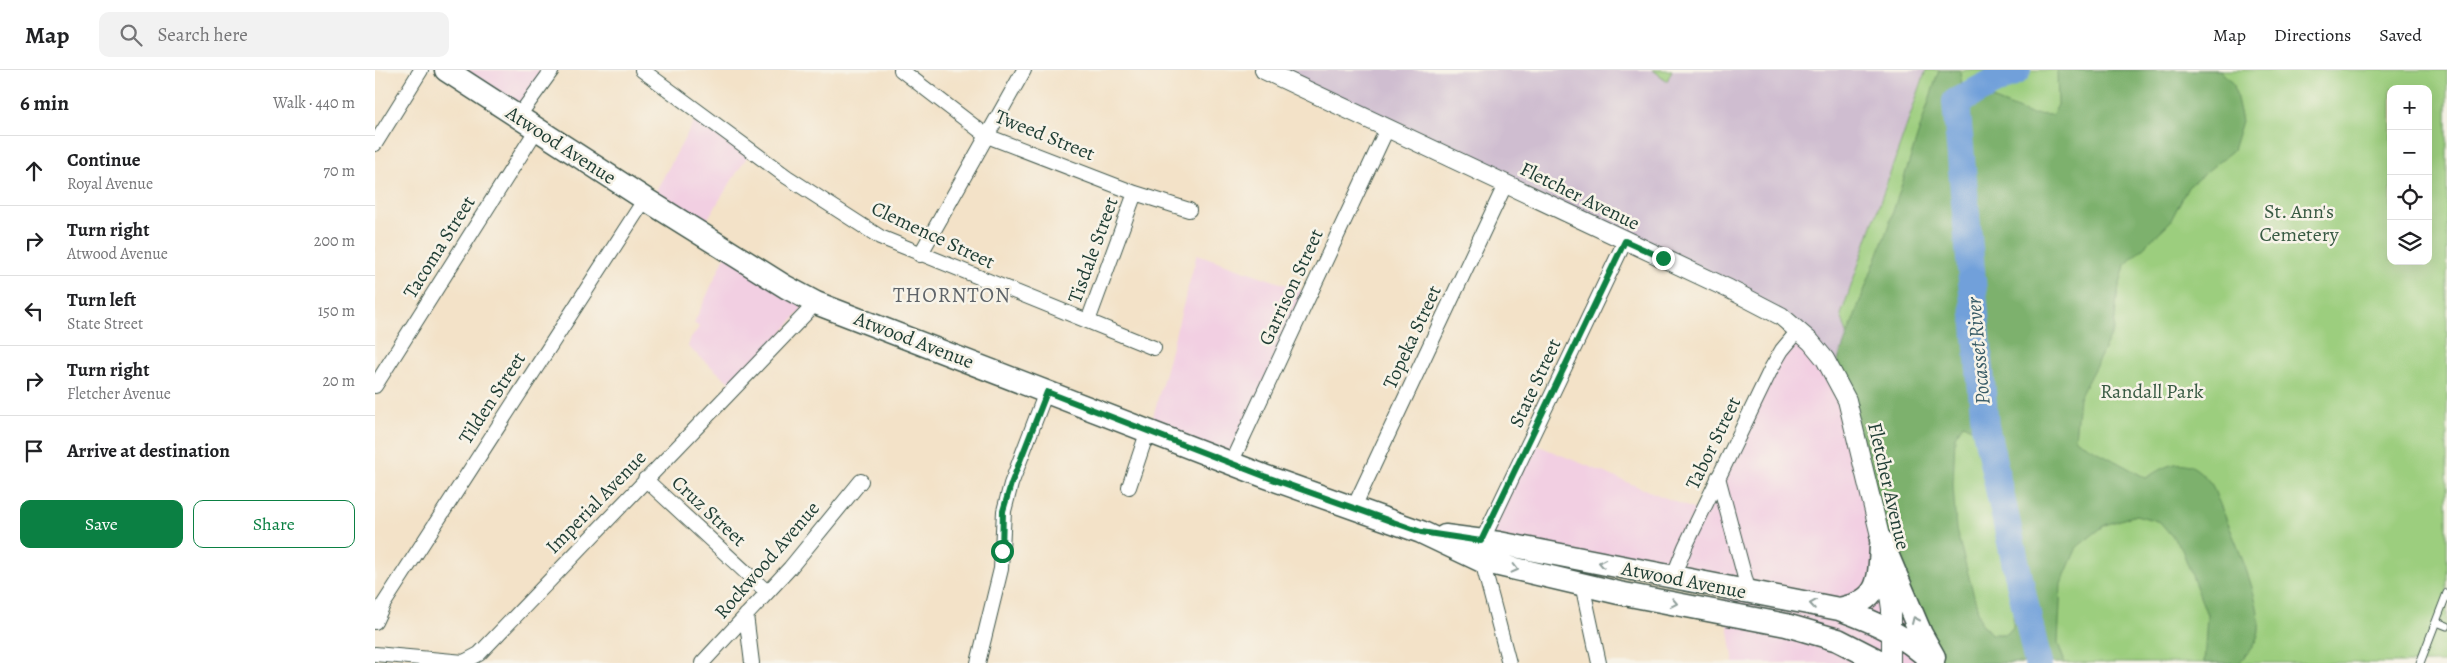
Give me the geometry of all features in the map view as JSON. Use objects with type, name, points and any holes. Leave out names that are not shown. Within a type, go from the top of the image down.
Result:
[{"type":"main road","name":"Atwood Avenue","points":[[447,70],[645,199],[786,287],[816,303],[1231,463],[1421,532],[1582,584],[1786,625],[1838,640],[1883,663]]},
{"type":"main road","points":[[1839,609],[1854,606],[1868,599],[1877,587],[1881,540]]},
{"type":"main road","points":[[1881,540],[1921,634],[1938,663]]},
{"type":"main road","name":"Atwood Avenue","points":[[1481,551],[1673,577],[1839,609],[1891,630],[1933,663]]},
{"type":"street","points":[[375,144],[421,70]]},
{"type":"street","name":"Tacoma Street","points":[[375,386],[528,123],[552,70]]},
{"type":"street","name":"Clemence Street","points":[[642,70],[787,177],[879,237],[1154,348]]},
{"type":"street","name":"Tweed Street","points":[[901,70],[987,136],[1135,193],[1189,210]]},
{"type":"street","points":[[920,255],[1024,70]]},
{"type":"street","name":"Fletcher Avenue","points":[[1264,70],[1729,289],[1781,316],[1811,342],[1825,359],[1847,400],[1881,540],[1891,609],[1891,663]]},
{"type":"street","name":"Garrison Street","points":[[1231,463],[1387,129]]},
{"type":"street","name":"Topeka Street","points":[[1354,508],[1506,183]]},
{"type":"street","name":"Tisdale Street","points":[[1088,321],[1135,193]]},
{"type":"street","name":"Tilden Street","points":[[375,622],[383,605],[471,466],[645,199]]},
{"type":"street","name":"State Street","points":[[1481,551],[1625,241]]},
{"type":"street","name":"Imperial Avenue","points":[[375,654],[464,662],[471,660],[479,654],[816,303]]},
{"type":"street","name":"Tabor Street","points":[[1673,577],[1718,477],[1772,367],[1782,350],[1798,332]]},
{"type":"street","points":[[978,663],[1001,569],[1003,511],[1011,484],[1047,392]]},
{"type":"street","points":[[1129,487],[1148,430]]},
{"type":"street","points":[[1718,477],[1749,593]]},
{"type":"street","name":"Cruz Street","points":[[645,479],[767,592]]},
{"type":"street","name":"Rockwood Avenue","points":[[702,663],[790,568],[861,481]]},
{"type":"street","points":[[1481,551],[1509,663]]},
{"type":"street","points":[[1582,584],[1599,663]]},
{"type":"street","points":[[746,615],[751,663]]},
{"type":"lane","points":[[2420,663],[2447,592]]},
{"type":"lane","points":[[2437,622],[2447,626]]},
{"type":"shaded area","points":[[450,70],[551,70],[521,114]]},
{"type":"shaded area","points":[[1265,70],[1939,70],[1887,230],[1835,368],[1803,333]]},
{"type":"shaded area","points":[[698,114],[750,152],[701,229],[652,198]]},
{"type":"shaded area","points":[[728,250],[811,298],[736,388],[688,347],[690,340],[699,327],[694,323]]},
{"type":"shaded area","points":[[1197,254],[1309,293],[1232,461],[1150,428]]},
{"type":"shaded area","points":[[1796,332],[1825,356],[1937,663],[1734,663],[1723,592],[1485,533],[1534,444],[1695,510]]},
{"type":"green space","points":[[1653,70],[1672,70],[1667,81]]},
{"type":"green space","name":"Randall Park","points":[[1926,70],[2447,70],[2447,663],[1955,663],[1841,315]]},
{"type":"green space","points":[[1939,70],[1960,70],[1962,87],[2030,114],[2052,115],[2058,105],[2057,70],[2220,70],[2234,85],[2242,121],[2233,150],[2188,187],[2170,222],[2125,265],[2117,296],[2114,330],[2079,398],[2075,439],[2146,478],[2165,467],[2182,464],[2196,469],[2212,485],[2242,558],[2259,617],[2259,631],[2256,640],[2239,663],[2204,663],[2207,615],[2181,547],[2160,522],[2136,515],[2105,525],[2077,547],[2061,584],[2058,643],[2065,663],[1937,663],[1902,586],[1835,368],[1887,230]],"holes":[[[1963,424],[1989,441],[1998,452],[2004,467],[2014,585],[2013,627],[2007,634],[1991,634],[1981,622],[1956,529],[1953,485],[1955,436]]]},
{"type":"waterway","name":"Pocasset River","points":[[2017,70],[1956,102],[1985,426],[2038,663]]},
{"type":"district","name":"THORNTON","points":[[952,295]]},
{"type":"route","points":[[1002,551],[1003,511],[1011,484],[1047,392],[1264,476],[1421,532],[1481,541],[1625,241],[1663,258]]},
{"type":"park label","name":"St. Ann's Cemetery","points":[[2299,222]]}]
